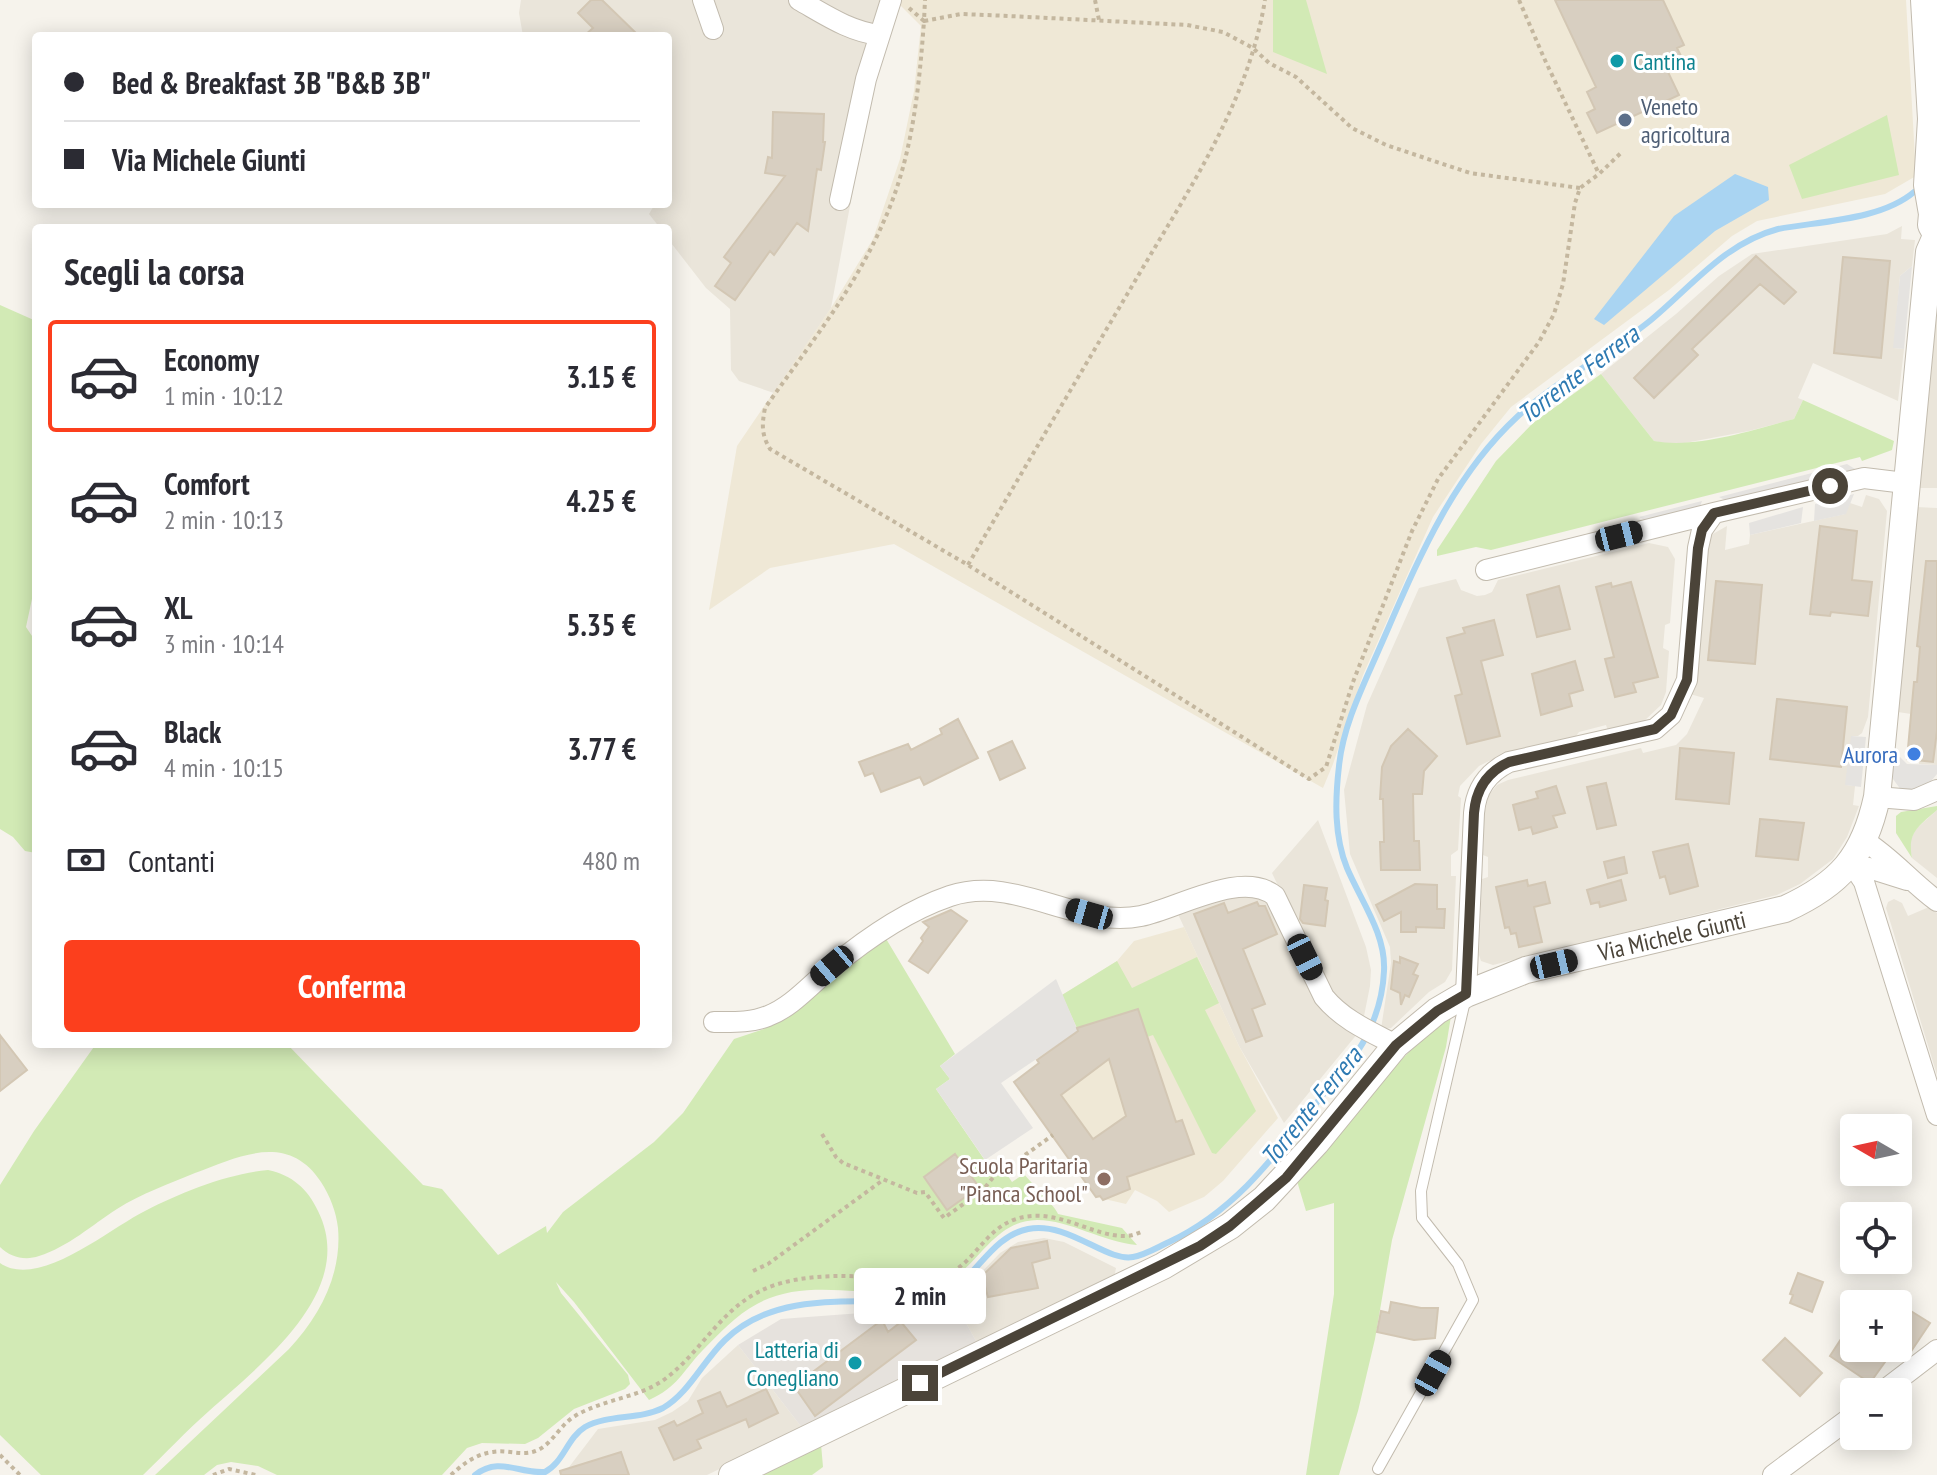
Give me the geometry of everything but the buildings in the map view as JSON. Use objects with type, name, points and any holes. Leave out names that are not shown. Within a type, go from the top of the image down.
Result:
[{"type":"street","points":[[703,0],[713,29]]},
{"type":"street","points":[[799,0],[851,28],[880,35]]},
{"type":"street","name":"Via Michele Giunti","points":[[732,1475],[1200,1246],[1253,1208],[1286,1178],[1379,1036],[1427,1018],[1466,994],[1526,970],[1785,909],[1813,896],[1848,866],[1863,840],[1877,797],[1905,483],[1929,252],[1936,223],[1927,185],[1934,131],[1924,0]]},
{"type":"street","points":[[840,200],[866,79],[880,35],[898,2]]},
{"type":"street","points":[[1486,570],[1864,478],[1905,483]]},
{"type":"street","points":[[1466,994],[1474,813],[1478,791],[1491,773],[1509,762],[1655,729],[1671,715],[1687,680],[1698,548],[1702,530],[1714,513]]},
{"type":"street","points":[[1877,797],[1914,800],[1937,790]]},
{"type":"street","points":[[1863,840],[1888,857],[1911,882],[1937,901]]},
{"type":"street","points":[[1848,866],[1869,868],[1911,882]]},
{"type":"street","points":[[1848,866],[1864,882],[1937,1115]]},
{"type":"street","points":[[714,1022],[748,1021],[776,1012],[888,926],[963,892],[992,890],[1089,914],[1120,918],[1145,915],[1217,892],[1252,887],[1267,890],[1275,896],[1324,997],[1346,1019],[1379,1036]]},
{"type":"street","points":[[1900,1378],[1937,1350]]},
{"type":"street","points":[[1773,1475],[1840,1425]]},
{"type":"lane","points":[[1378,1469],[1473,1300],[1458,1264],[1422,1218],[1421,1191],[1466,994]]},
{"type":"path","points":[[925,0],[912,129],[885,220],[840,300],[765,408],[762,423],[764,439],[770,449],[968,565],[1309,779],[1326,767],[1353,682],[1401,558],[1438,479],[1539,342],[1554,314],[1563,284],[1580,188],[1623,151]]},
{"type":"path","points":[[1095,0],[1099,20]]},
{"type":"path","points":[[968,565],[1208,156],[1233,107],[1265,0]]},
{"type":"path","points":[[1519,0],[1599,174]]},
{"type":"path","points":[[898,2],[924,21],[961,14],[1187,25],[1223,32],[1296,77],[1352,128],[1386,145],[1470,173],[1580,188]]},
{"type":"path","points":[[822,1134],[843,1163],[917,1193],[925,1192],[944,1218],[1011,1165]]},
{"type":"path","points":[[1025,1155],[1053,1135]]},
{"type":"path","points":[[753,1271],[768,1264],[883,1180]]},
{"type":"path","points":[[451,1475],[477,1456],[494,1451],[532,1453],[544,1447],[575,1416],[665,1379],[721,1320],[747,1298],[767,1288],[820,1277],[932,1280],[948,1276],[966,1263],[999,1229],[1018,1219],[1051,1217],[1119,1235],[1144,1231]]},
{"type":"path","points":[[0,1455],[20,1475]]},
{"type":"path","points":[[213,1475],[229,1469],[256,1475]]},
{"type":"shaded area","points":[[521,0],[893,0],[873,82],[831,308],[774,393],[739,381],[731,370],[730,309],[706,288],[672,244],[672,224],[657,224],[649,214],[653,208],[672,208],[672,32],[522,32],[519,13]]},
{"type":"shaded area","points":[[895,0],[1906,0],[1916,176],[1885,194],[1757,221],[1732,236],[1669,290],[1511,407],[1481,444],[1433,517],[1363,675],[1323,788],[894,544],[770,568],[709,610],[737,446],[831,308],[873,239],[900,159],[914,91],[921,26]]},
{"type":"shaded area","points":[[1902,226],[1901,239],[1915,240],[1912,266],[1900,276],[1894,348],[1904,349],[1898,401],[1813,363],[1798,398],[1803,400],[1794,419],[1674,445],[1654,441],[1601,374],[1719,276],[1752,254],[1887,234]]},
{"type":"shaded area","points":[[1937,259],[1937,488],[1918,488]]},
{"type":"shaded area","points":[[1912,266],[1904,349],[1893,348],[1900,276]]},
{"type":"shaded area","points":[[1847,464],[1855,469],[1727,501],[1719,497]]},
{"type":"shaded area","points":[[1854,494],[1846,514],[1814,521],[1815,504]]},
{"type":"shaded area","points":[[1866,495],[1879,499],[1887,511],[1868,717],[1862,733],[1852,736],[1846,785],[1855,786],[1853,805],[1859,806],[1847,837],[1833,859],[1800,884],[1777,895],[1493,965],[1481,961],[1482,879],[1488,877],[1488,857],[1483,855],[1484,815],[1489,795],[1497,785],[1641,748],[1643,753],[1676,745],[1687,734],[1704,698],[1690,694],[1705,544],[1711,535],[1727,526],[1725,550],[1749,544],[1750,535],[1845,514],[1850,503],[1862,507]]},
{"type":"shaded area","points":[[1702,501],[1699,509],[1647,521],[1639,517]]},
{"type":"shaded area","points":[[1803,507],[1801,523],[1750,535],[1749,523]]},
{"type":"shaded area","points":[[1916,507],[1937,508],[1937,765],[1919,764],[1919,760],[1909,759],[1911,714],[1898,712]]},
{"type":"shaded area","points":[[1649,543],[1668,547],[1675,559],[1670,623],[1665,625],[1663,648],[1669,651],[1666,692],[1661,705],[1643,722],[1608,731],[1606,725],[1579,732],[1574,739],[1489,761],[1479,766],[1460,786],[1458,850],[1451,855],[1451,876],[1456,876],[1452,970],[1445,982],[1429,992],[1391,1028],[1381,1029],[1391,963],[1390,947],[1350,854],[1344,790],[1367,705],[1419,588],[1456,579],[1461,590],[1477,596],[1485,595],[1492,592],[1498,580]]},
{"type":"shaded area","points":[[1851,736],[1866,737],[1861,787],[1845,785]]},
{"type":"shaded area","points":[[1892,756],[1900,757],[1907,764],[1937,765],[1937,774],[1927,786],[1915,792],[1901,790],[1893,779]]},
{"type":"shaded area","points":[[1937,810],[1937,878],[1912,858],[1909,843],[1916,829]]},
{"type":"shaded area","points":[[1318,820],[1366,947],[1371,970],[1363,1021],[1331,997],[1272,873]]},
{"type":"shaded area","points":[[1240,894],[1264,898],[1358,1033],[1284,1123],[1239,1046],[1177,912]]},
{"type":"shaded area","points":[[1894,899],[1902,903],[1908,916],[1929,907],[1937,913],[1937,1075],[1886,908],[1888,902]]},
{"type":"shaded area","points":[[1184,927],[1239,1046],[1278,1118],[1223,1181],[1204,1197],[1169,1212],[1157,1201],[1135,1190],[1126,1204],[1096,1197],[1014,1082],[1039,1064],[1037,1060],[1078,1031],[1062,995],[1117,961],[1134,941]]},
{"type":"shaded area","points":[[1056,979],[1078,1031],[1001,1083],[1033,1128],[985,1160],[936,1089],[950,1079],[940,1066]]},
{"type":"shaded area","points":[[1044,1238],[1064,1242],[1116,1268],[1114,1278],[977,1343],[954,1301],[1000,1253],[1018,1242]]},
{"type":"shaded area","points":[[954,1301],[977,1343],[803,1429],[738,1345],[781,1319],[915,1309]]},
{"type":"shaded area","points":[[738,1345],[803,1429],[707,1475],[563,1475],[598,1429],[655,1420],[672,1412],[688,1401],[702,1378]]},
{"type":"green space","points":[[1273,0],[1306,0],[1327,74],[1273,52]]},
{"type":"green space","points":[[1887,115],[1899,175],[1802,199],[1789,165]]},
{"type":"green space","points":[[0,305],[32,319],[32,599],[26,627],[32,636],[32,852],[25,851],[13,837],[0,829]]},
{"type":"green space","points":[[1601,374],[1654,441],[1706,440],[1794,419],[1803,400],[1894,441],[1892,450],[1862,461],[1860,457],[1491,550],[1476,547],[1437,556],[1437,550],[1496,461],[1533,423]]},
{"type":"green space","points":[[1937,806],[1937,810],[1913,836],[1912,858],[1896,833],[1896,816],[1901,812]]},
{"type":"green space","points":[[885,937],[955,1054],[940,1066],[950,1079],[936,1089],[995,1175],[1008,1176],[1012,1182],[1024,1174],[1058,1214],[1122,1228],[1137,1245],[1111,1240],[1062,1223],[1037,1220],[1007,1229],[963,1270],[938,1286],[917,1291],[824,1290],[778,1295],[749,1308],[735,1319],[673,1384],[649,1400],[556,1282],[561,1293],[628,1375],[630,1384],[625,1389],[574,1409],[538,1438],[525,1444],[482,1443],[467,1448],[442,1475],[277,1475],[258,1466],[231,1462],[217,1465],[204,1475],[155,1475],[289,1349],[310,1323],[327,1293],[338,1245],[336,1216],[321,1182],[294,1157],[262,1152],[195,1173],[136,1198],[70,1241],[39,1256],[18,1257],[0,1247],[0,1185],[93,1048],[291,1048],[423,1185],[442,1189],[498,1255],[546,1226],[547,1233],[563,1212],[654,1142],[683,1113],[734,1039],[764,1029]]},
{"type":"green space","points":[[1197,957],[1219,1003],[1205,1010],[1256,1111],[1216,1154],[1212,1153],[1153,1035],[1147,1037],[1138,1009],[1077,1028],[1062,995],[1117,961],[1132,988]]},
{"type":"green space","points":[[1451,1016],[1446,1047],[1392,1240],[1375,1339],[1339,1475],[1306,1475],[1334,1294],[1334,1203],[1306,1211],[1297,1181],[1389,1073]]},
{"type":"green space","points":[[268,1170],[292,1179],[309,1196],[318,1211],[327,1241],[325,1269],[315,1297],[298,1323],[254,1371],[143,1475],[41,1475],[0,1435],[0,1263],[16,1269],[34,1269],[54,1263],[174,1197],[221,1180]]},
{"type":"green space","points":[[821,1444],[823,1467],[812,1475],[757,1475]]},
{"type":"water","points":[[1735,174],[1768,187],[1769,200],[1715,231],[1604,325],[1594,319],[1674,216]]},
{"type":"waterway","name":"Torrente Ferrera","points":[[475,1475],[484,1469],[501,1466],[545,1472],[585,1427],[663,1408],[681,1394],[725,1340],[745,1324],[768,1313],[817,1303],[919,1301],[936,1296],[962,1282],[1008,1237],[1028,1229],[1057,1231],[1111,1254],[1138,1256],[1193,1229],[1235,1197],[1272,1159],[1350,1062],[1376,1015],[1384,957],[1372,918],[1347,868],[1340,843],[1336,805],[1341,751],[1355,705],[1407,585],[1437,524],[1472,468],[1493,441],[1532,404],[1635,333],[1710,267],[1742,244],[1778,229],[1868,214],[1914,192]]},
{"type":"place","name":"Cantina","points":[[1617,61]]},
{"type":"place","name":"Veneto agricoltura","points":[[1625,120]]},
{"type":"place","name":"Aurora","points":[[1914,754]]},
{"type":"place","name":"Scuola Paritaria \"Pianca School\"","points":[[1104,1179]]},
{"type":"place","name":"Latteria di Conegliano","points":[[855,1363]]},
{"type":"route","points":[[920,1383],[1200,1246],[1230,1226],[1286,1178],[1396,1045],[1416,1026],[1466,994],[1474,813],[1478,791],[1484,781],[1509,762],[1655,729],[1671,715],[1687,680],[1698,548],[1702,530],[1714,513],[1830,486]]}]
